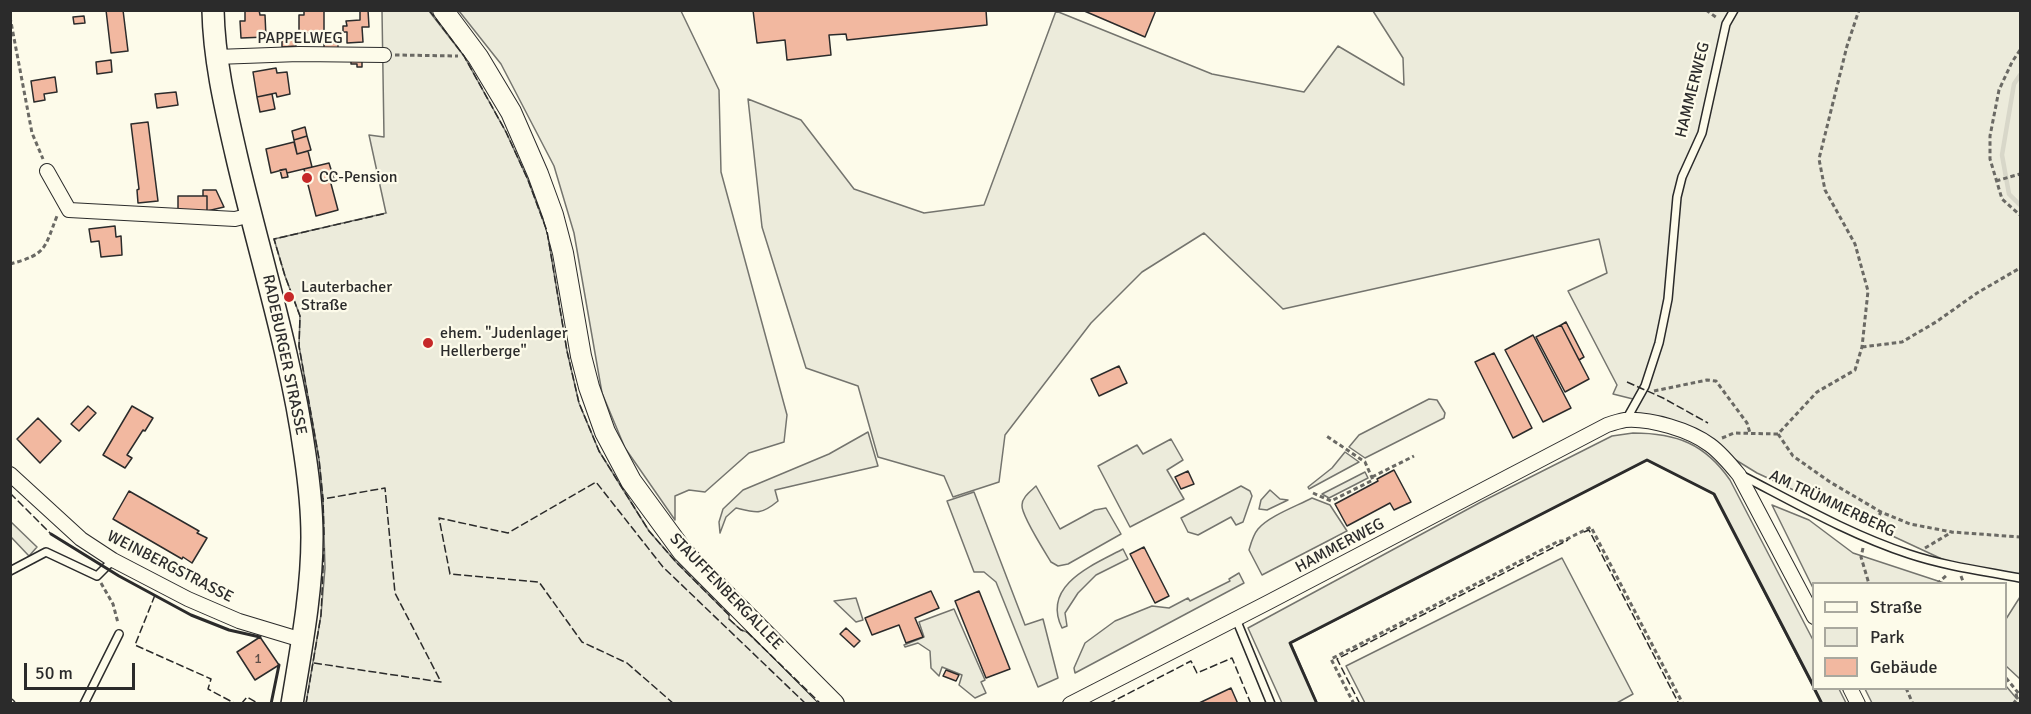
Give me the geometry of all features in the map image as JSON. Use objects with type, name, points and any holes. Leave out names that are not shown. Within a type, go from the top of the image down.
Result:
[{"type":"main road","name":"RADEBURGER STRASSE","points":[[213,10],[216,57],[223,98],[272,297],[299,416],[305,456],[312,536],[302,640],[292,704]]},
{"type":"main road","name":"STAUFFENBERGALLEE","points":[[443,10],[478,57],[511,112],[538,174],[553,215],[563,253],[573,315],[589,387],[605,432],[631,481],[683,552],[834,704]]},
{"type":"street","name":"PAPPELWEG","points":[[216,57],[299,54],[384,55]]},
{"type":"street","points":[[47,171],[69,210],[235,219],[251,215]]},
{"type":"street","name":"HAMMERWEG","points":[[1070,704],[1607,425],[1626,420],[1672,427],[1695,435],[1724,457],[1740,474],[1812,613]]},
{"type":"street","name":"WEINBERGSTRASSE","points":[[10,474],[81,539],[113,560],[188,599],[239,621],[302,640]]},
{"type":"street","points":[[1852,690],[1858,704]]},
{"type":"lane","name":"HAMMERWEG","points":[[1626,420],[1645,386],[1659,343],[1668,299],[1677,197],[1682,177],[1702,133],[1726,24],[1734,10]]},
{"type":"lane","name":"AM TRÜMMERBERG","points":[[1740,474],[1830,522],[1909,554],[2020,578]]},
{"type":"lane","points":[[10,571],[46,552],[97,576],[113,560]]},
{"type":"lane","points":[[1236,619],[1271,704]]},
{"type":"lane","points":[[84,704],[119,634]]},
{"type":"path","points":[[1706,10],[1726,24]]},
{"type":"path","points":[[1709,444],[1734,433],[1778,434],[1816,392],[1855,370],[1862,347],[1868,291],[1855,244],[1824,190],[1819,159],[1846,46],[1859,10]]},
{"type":"path","points":[[10,18],[32,133],[47,171]]},
{"type":"path","points":[[2020,50],[1999,90],[1990,136],[1990,159],[2002,199],[2020,215]]},
{"type":"path","points":[[384,55],[478,57]]},
{"type":"path","points":[[1996,181],[2020,174]]},
{"type":"path","points":[[10,264],[32,258],[44,250],[63,201]]},
{"type":"path","points":[[1862,347],[1902,342],[2020,268]]},
{"type":"path","points":[[1645,386],[1655,391],[1707,380],[1716,381],[1747,423],[1750,434]]},
{"type":"path","points":[[1778,434],[1793,456],[1830,482],[1881,512],[1910,524],[1952,532],[2020,537]]},
{"type":"path","points":[[1325,435],[1365,462],[1372,477]]},
{"type":"path","points":[[1313,493],[1331,501],[1414,456]]},
{"type":"path","points":[[1868,582],[1860,557],[1867,537],[1881,512]]},
{"type":"path","points":[[1354,704],[1331,659],[1559,541],[1591,527],[1683,704]]},
{"type":"path","points":[[1909,554],[1931,546],[1952,532]]},
{"type":"path","points":[[97,576],[112,604],[118,620],[119,634]]},
{"type":"path","points":[[2007,679],[2020,695]]},
{"type":"path","points":[[1907,690],[1913,704]]},
{"type":"path","points":[[2013,704],[2018,699],[2016,691]]},
{"type":"green space","points":[[382,11],[429,11],[464,56],[506,132],[528,180],[547,231],[567,351],[579,403],[599,451],[649,531],[676,562],[729,615],[729,619],[741,630],[747,632],[821,703],[306,703],[321,615],[325,568],[323,499],[319,459],[299,346],[300,316],[274,239],[386,213],[369,135],[384,137]]},
{"type":"green space","points":[[459,11],[681,11],[719,90],[721,172],[787,415],[784,442],[749,453],[705,492],[689,490],[675,496],[675,520],[625,448],[602,393],[574,233],[554,166],[501,64]]},
{"type":"green space","points":[[1056,11],[1212,74],[1304,92],[1338,46],[1404,85],[1403,58],[1373,11],[2020,11],[2020,578],[1957,566],[1757,473],[1695,435],[1626,420],[1637,400],[1613,394],[1617,385],[1568,291],[1607,273],[1599,239],[1283,309],[1204,233],[1142,272],[1091,323],[1005,435],[999,482],[953,497],[944,476],[878,457],[858,386],[806,368],[762,227],[748,99],[801,120],[854,189],[924,213],[984,205]]},
{"type":"green space","points":[[1429,399],[1437,400],[1445,413],[1444,418],[1365,458],[1349,447],[1359,435]]},
{"type":"green space","points":[[868,432],[878,466],[775,490],[778,501],[758,512],[736,508],[726,517],[720,533],[719,522],[723,509],[743,490],[829,454]]},
{"type":"green space","points":[[1633,433],[1676,438],[1700,449],[1730,480],[1812,638],[1812,685],[1714,494],[1647,460],[1291,643],[1317,703],[1282,703],[1248,628],[1481,502],[1612,436]]},
{"type":"green space","points":[[1171,439],[1183,460],[1167,470],[1184,499],[1130,527],[1098,466],[1137,445],[1143,454]]},
{"type":"green space","points":[[1345,452],[1359,462],[1309,489],[1308,487],[1332,468]]},
{"type":"green space","points":[[1365,472],[1368,478],[1329,498],[1322,494]]},
{"type":"green space","points":[[1036,486],[1060,529],[1095,510],[1106,508],[1121,534],[1068,564],[1058,566],[1051,562],[1023,510],[1023,499]]},
{"type":"green space","points":[[1241,486],[1250,491],[1252,496],[1243,522],[1236,525],[1231,517],[1198,535],[1188,532],[1181,518]]},
{"type":"green space","points":[[1270,490],[1280,499],[1288,500],[1267,510],[1259,509],[1261,500]]},
{"type":"green space","points":[[974,492],[1025,625],[1043,619],[1058,678],[1038,687],[996,582],[984,572],[974,572],[947,501]]},
{"type":"green space","points":[[1312,498],[1330,505],[1347,531],[1262,575],[1249,550],[1256,531],[1276,516]]},
{"type":"green space","points":[[1772,505],[1809,520],[1853,553],[1941,582],[1812,582],[1812,586]]},
{"type":"green space","points":[[10,521],[37,547],[29,556],[11,537]]},
{"type":"green space","points":[[1123,549],[1128,559],[1096,575],[1078,593],[1065,613],[1067,626],[1062,628],[1057,613],[1058,600],[1064,588],[1085,570]]},
{"type":"green space","points":[[1562,558],[1633,694],[1615,704],[1365,703],[1346,666]]},
{"type":"green space","points":[[1239,573],[1244,583],[1075,673],[1074,668],[1085,643],[1115,621],[1152,606],[1169,608],[1188,598],[1190,601],[1230,581],[1229,579]]},
{"type":"green space","points":[[2020,597],[2020,679],[2007,667],[2007,617]]},
{"type":"green space","points":[[856,598],[863,620],[856,622],[834,601]]},
{"type":"green space","points":[[954,609],[985,680],[981,682],[986,693],[975,698],[959,685],[962,675],[942,667],[939,676],[931,668],[930,651],[918,643],[905,647],[904,645],[924,637],[919,622]]},
{"type":"green space","points":[[2007,687],[2017,699],[2020,697],[2020,703],[1872,703],[1866,690],[2007,690]]},
{"type":"green space","points":[[1815,690],[1840,690],[1846,703],[1822,703]]},
{"type":"building","points":[[106,10],[123,10],[128,51],[111,53]]},
{"type":"building","points":[[245,10],[259,10],[260,15],[265,15],[266,37],[241,38],[240,21],[245,21]]},
{"type":"building","points":[[304,10],[324,10],[324,32],[299,33],[299,15],[304,15]]},
{"type":"building","points":[[368,10],[369,27],[362,27],[363,42],[347,43],[347,32],[343,32],[343,26],[347,26],[346,21],[360,20],[360,11]]},
{"type":"building","points":[[753,10],[986,10],[987,25],[847,40],[846,34],[829,35],[831,55],[787,60],[785,40],[757,43]]},
{"type":"building","points":[[1082,10],[1156,10],[1145,37]]},
{"type":"building","points":[[84,16],[85,23],[74,24],[73,17]]},
{"type":"building","points":[[282,32],[295,32],[296,46],[282,47]]},
{"type":"building","points":[[324,43],[338,43],[338,51],[324,51]]},
{"type":"building","points":[[351,59],[362,60],[362,67],[351,64]]},
{"type":"building","points":[[111,60],[112,72],[97,74],[96,62]]},
{"type":"building","points":[[276,68],[277,73],[287,72],[290,94],[277,97],[276,93],[257,97],[253,72]]},
{"type":"building","points":[[55,77],[57,92],[44,94],[45,100],[34,102],[31,81]]},
{"type":"building","points":[[176,92],[178,105],[157,108],[155,94]]},
{"type":"building","points":[[272,94],[275,109],[260,112],[257,97]]},
{"type":"building","points":[[148,122],[158,201],[138,203],[137,190],[139,189],[131,124]]},
{"type":"building","points":[[305,127],[307,136],[294,140],[292,131]]},
{"type":"building","points":[[307,136],[311,150],[297,154],[294,140]]},
{"type":"building","points":[[294,142],[297,154],[308,151],[312,167],[287,173],[286,169],[271,173],[266,149]]},
{"type":"building","points":[[329,163],[334,179],[330,180],[338,210],[316,216],[304,169]]},
{"type":"building","points":[[286,169],[288,177],[282,178],[280,170]]},
{"type":"building","points":[[203,190],[216,190],[224,207],[207,211],[207,196],[203,196]]},
{"type":"building","points":[[178,196],[207,196],[207,211],[178,210]]},
{"type":"building","points":[[115,226],[116,237],[121,236],[122,255],[101,257],[99,241],[91,242],[89,229]]},
{"type":"building","points":[[1566,322],[1584,357],[1579,360],[1561,325]]},
{"type":"building","points":[[1561,325],[1589,379],[1565,392],[1536,337]]},
{"type":"building","points":[[1533,335],[1571,408],[1543,422],[1505,350]]},
{"type":"building","points":[[1494,353],[1532,428],[1513,438],[1475,362]]},
{"type":"building","points":[[1119,366],[1127,383],[1099,396],[1091,379]]},
{"type":"building","points":[[88,406],[96,413],[79,431],[71,424]]},
{"type":"building","points":[[132,406],[153,418],[127,455],[132,458],[125,468],[103,455]]},
{"type":"building","points":[[38,418],[61,441],[40,463],[17,439]]},
{"type":"building","points":[[1394,470],[1411,502],[1394,510],[1390,503],[1347,526],[1335,504]]},
{"type":"building","points":[[1188,471],[1194,484],[1181,489],[1175,477]]},
{"type":"building","points":[[129,491],[199,531],[197,533],[207,538],[192,563],[113,519]]},
{"type":"building","points":[[1144,547],[1169,596],[1155,603],[1130,554]]},
{"type":"building","points":[[931,591],[939,608],[915,618],[923,637],[906,643],[899,625],[872,635],[865,618]]},
{"type":"building","points":[[979,591],[1010,669],[986,678],[955,601]]},
{"type":"building","points":[[846,628],[860,641],[854,647],[840,634]]},
{"type":"building","points":[[260,637],[279,665],[255,680],[237,652]]},
{"type":"building","points":[[946,670],[959,675],[956,681],[943,676]]},
{"type":"building","points":[[1231,688],[1238,704],[1197,704]]},
{"type":"waterway","points":[[2020,75],[2014,84],[2002,155],[2009,194],[2020,205]]},
{"type":"fence","points":[[429,10],[464,56],[506,132],[528,180],[547,231],[567,351],[579,403],[599,451],[649,531],[676,562],[729,615],[729,619],[741,630],[747,632],[821,704]]},
{"type":"fence","points":[[324,535],[319,459],[299,346],[300,316],[274,239],[387,213]]},
{"type":"fence","points":[[1627,382],[1663,398],[1708,423]]},
{"type":"fence","points":[[674,704],[627,663],[582,642],[539,582],[450,574],[439,518],[508,533],[596,482],[663,567],[806,704]]},
{"type":"fence","points":[[314,663],[441,682],[395,593],[385,488],[323,499]]},
{"type":"fence","points":[[10,493],[51,534]]},
{"type":"fence","points":[[1584,532],[1589,530],[1679,704]]},
{"type":"fence","points":[[1360,704],[1337,659],[1568,540]]},
{"type":"fence","points":[[306,704],[321,615],[324,548]]},
{"type":"fence","points":[[155,595],[135,645],[211,679],[208,689],[236,704]]},
{"type":"fence","points":[[1108,704],[1191,661],[1197,673],[1232,658],[1251,704]]},
{"type":"fence","points":[[241,704],[247,697],[259,704]]},
{"type":"wall","points":[[1317,704],[1290,643],[1647,460],[1714,494],[1812,683]]},
{"type":"wall","points":[[51,534],[119,576],[191,615],[229,630],[260,637]]},
{"type":"wall","points":[[271,704],[279,665]]},
{"type":"wall","points":[[1815,690],[1822,704]]},
{"type":"place","name":"CC-Pension","points":[[307,178]]},
{"type":"place","name":"Lauterbacher Straße","points":[[289,297]]},
{"type":"place","name":"ehem. \"Judenlager Hellerberge\"","points":[[428,343]]}]
